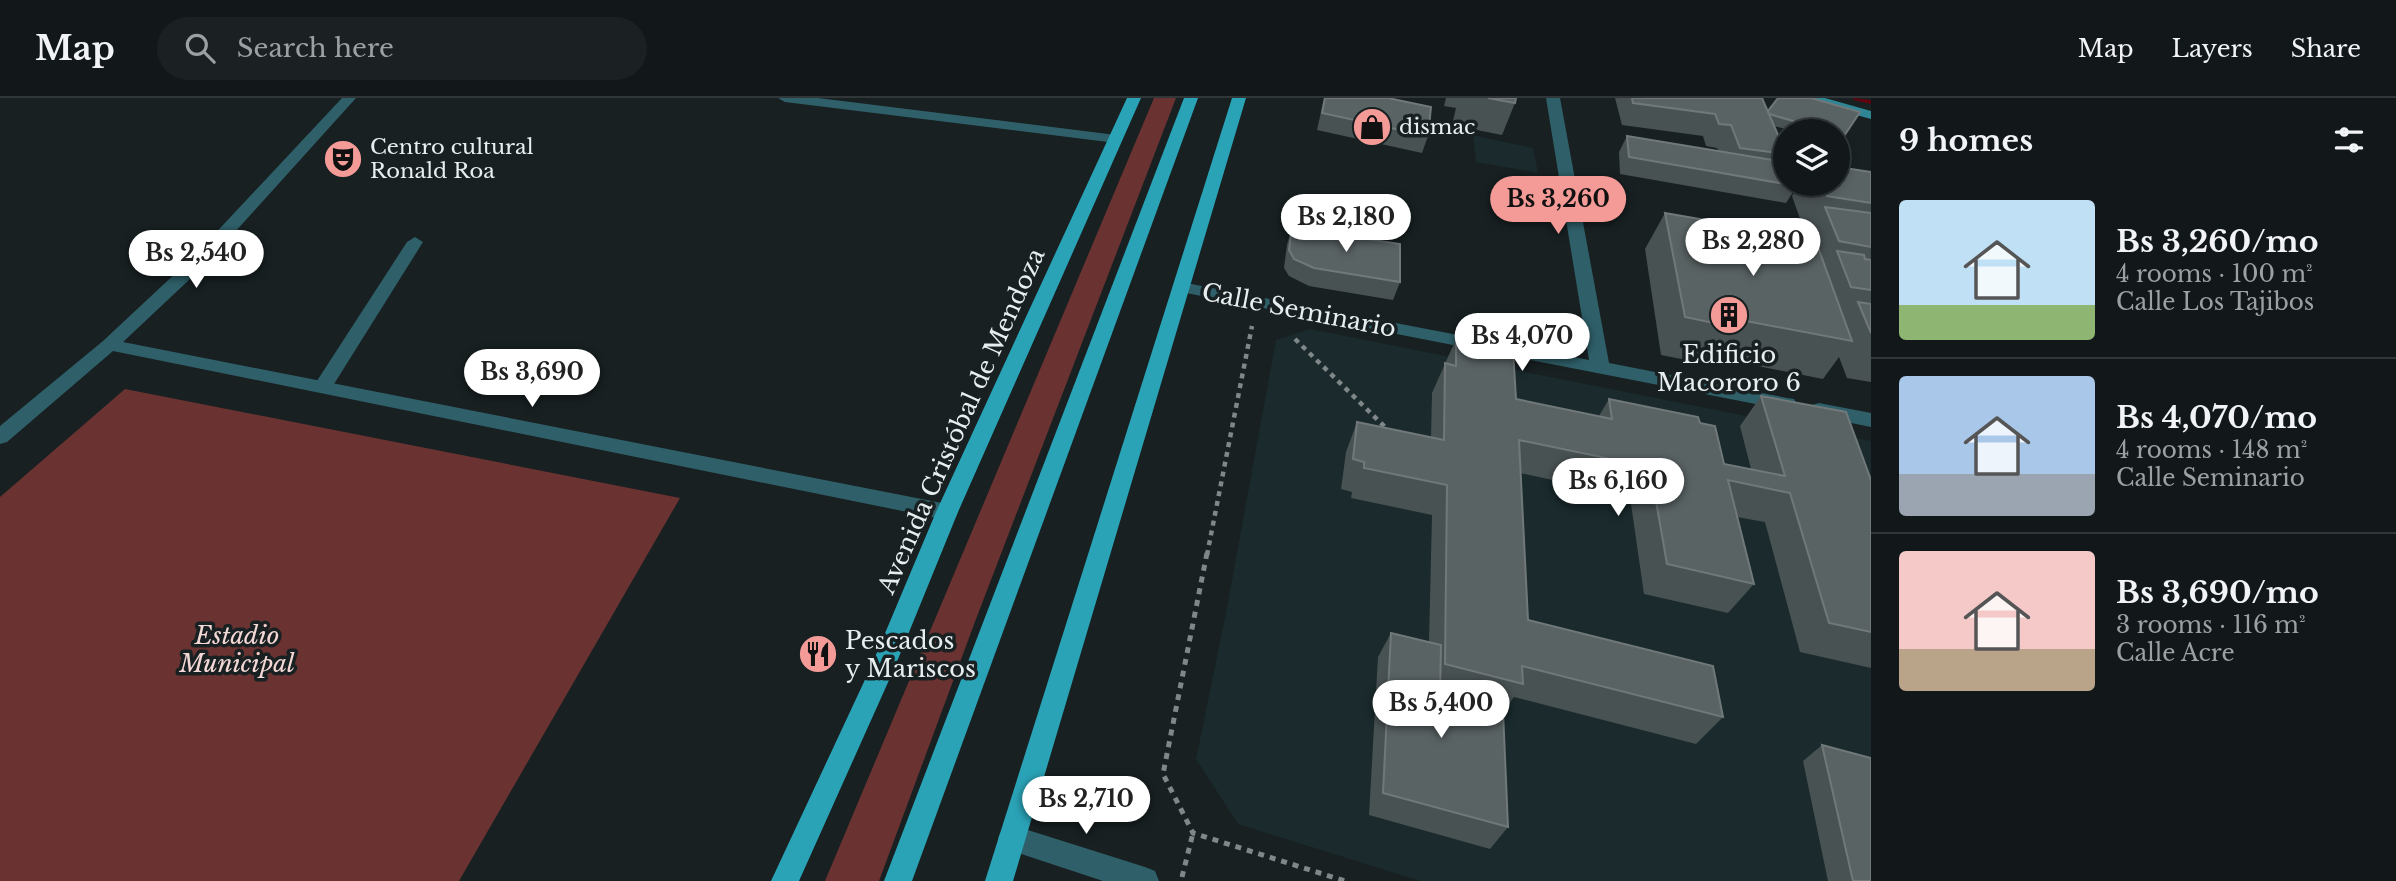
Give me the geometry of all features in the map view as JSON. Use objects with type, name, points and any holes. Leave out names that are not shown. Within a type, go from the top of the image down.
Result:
[{"type":"main road","name":"Avenida Cristóbal de Mendoza","points":[[785,881],[882,669],[947,512],[1134,98]]},
{"type":"main road","points":[[898,881],[1191,98]]},
{"type":"main road","points":[[999,881],[1239,98]]},
{"type":"street","points":[[0,437],[109,345],[200,260],[349,98]]},
{"type":"street","points":[[785,98],[1116,139]]},
{"type":"street","points":[[1553,98],[1600,368]]},
{"type":"street","points":[[1810,98],[1871,115]]},
{"type":"street","points":[[322,388],[415,242]]},
{"type":"street","name":"Calle Seminario","points":[[1181,287],[1871,420]]},
{"type":"street","points":[[109,345],[947,512]]},
{"type":"street","points":[[1012,838],[1145,881]]},
{"type":"path","points":[[1256,302],[1390,432]]},
{"type":"path","points":[[1181,881],[1193,834],[1163,774],[1256,302]]},
{"type":"path","points":[[1193,834],[1345,881]]},
{"type":"shaded area","points":[[1473,135],[1533,148],[1538,173],[1476,162]]},
{"type":"shaded area","points":[[1310,329],[1871,441],[1871,881],[1420,881],[1238,824],[1196,759],[1276,340]]},
{"type":"green space","points":[[1154,98],[1176,98],[976,619],[879,881],[825,881]]},
{"type":"green space","name":"Estadio Municipal","points":[[125,389],[680,498],[459,881],[0,881],[0,497]]},
{"type":"building","points":[[1325,98],[1388,98],[1431,107],[1428,136],[1322,113]]},
{"type":"building","points":[[1488,98],[1516,98],[1515,103]]},
{"type":"building","points":[[1632,98],[1762,98],[1773,123],[1773,152],[1740,148],[1731,125],[1719,124],[1715,114],[1633,103]]},
{"type":"building","points":[[1778,98],[1811,98],[1860,112],[1850,127],[1850,119],[1786,119],[1769,114],[1768,111]]},
{"type":"building","points":[[1627,136],[1773,160],[1773,182],[1629,157]]},
{"type":"building","points":[[1850,169],[1871,172],[1871,203],[1827,196],[1850,196]]},
{"type":"building","points":[[1825,207],[1871,213],[1871,247],[1839,241]]},
{"type":"building","points":[[1665,213],[1815,239],[1852,341],[1730,318],[1732,327],[1685,317]]},
{"type":"building","points":[[1292,227],[1400,244],[1400,282],[1314,268],[1294,259],[1289,250]]},
{"type":"building","points":[[1837,251],[1864,255],[1865,259],[1871,260],[1871,290],[1851,287]]},
{"type":"building","points":[[1858,302],[1871,304],[1871,333]]},
{"type":"building","points":[[1456,339],[1513,349],[1516,399],[1612,419],[1609,399],[1698,417],[1700,423],[1715,426],[1724,464],[1785,476],[1761,396],[1846,412],[1871,480],[1871,632],[1829,623],[1790,493],[1728,480],[1754,584],[1667,564],[1650,467],[1519,440],[1528,620],[1713,666],[1723,717],[1522,666],[1523,684],[1445,664],[1447,485],[1364,468],[1364,462],[1353,459],[1357,422],[1444,440],[1445,363],[1456,366]]},
{"type":"building","points":[[1391,633],[1441,645],[1440,695],[1503,711],[1508,827],[1383,793]]},
{"type":"building","points":[[1822,745],[1871,758],[1871,881],[1853,881]]},
{"type":"waterway","points":[[1857,98],[1871,102]]},
{"type":"place","name":"dismac","points":[[1372,127]]},
{"type":"place","name":"Centro cultural Ronald Roa","points":[[343,159]]},
{"type":"place","name":"Edificio Macororo 6","points":[[1729,315]]},
{"type":"place","name":"Pescados y Mariscos","points":[[818,654]]}]
